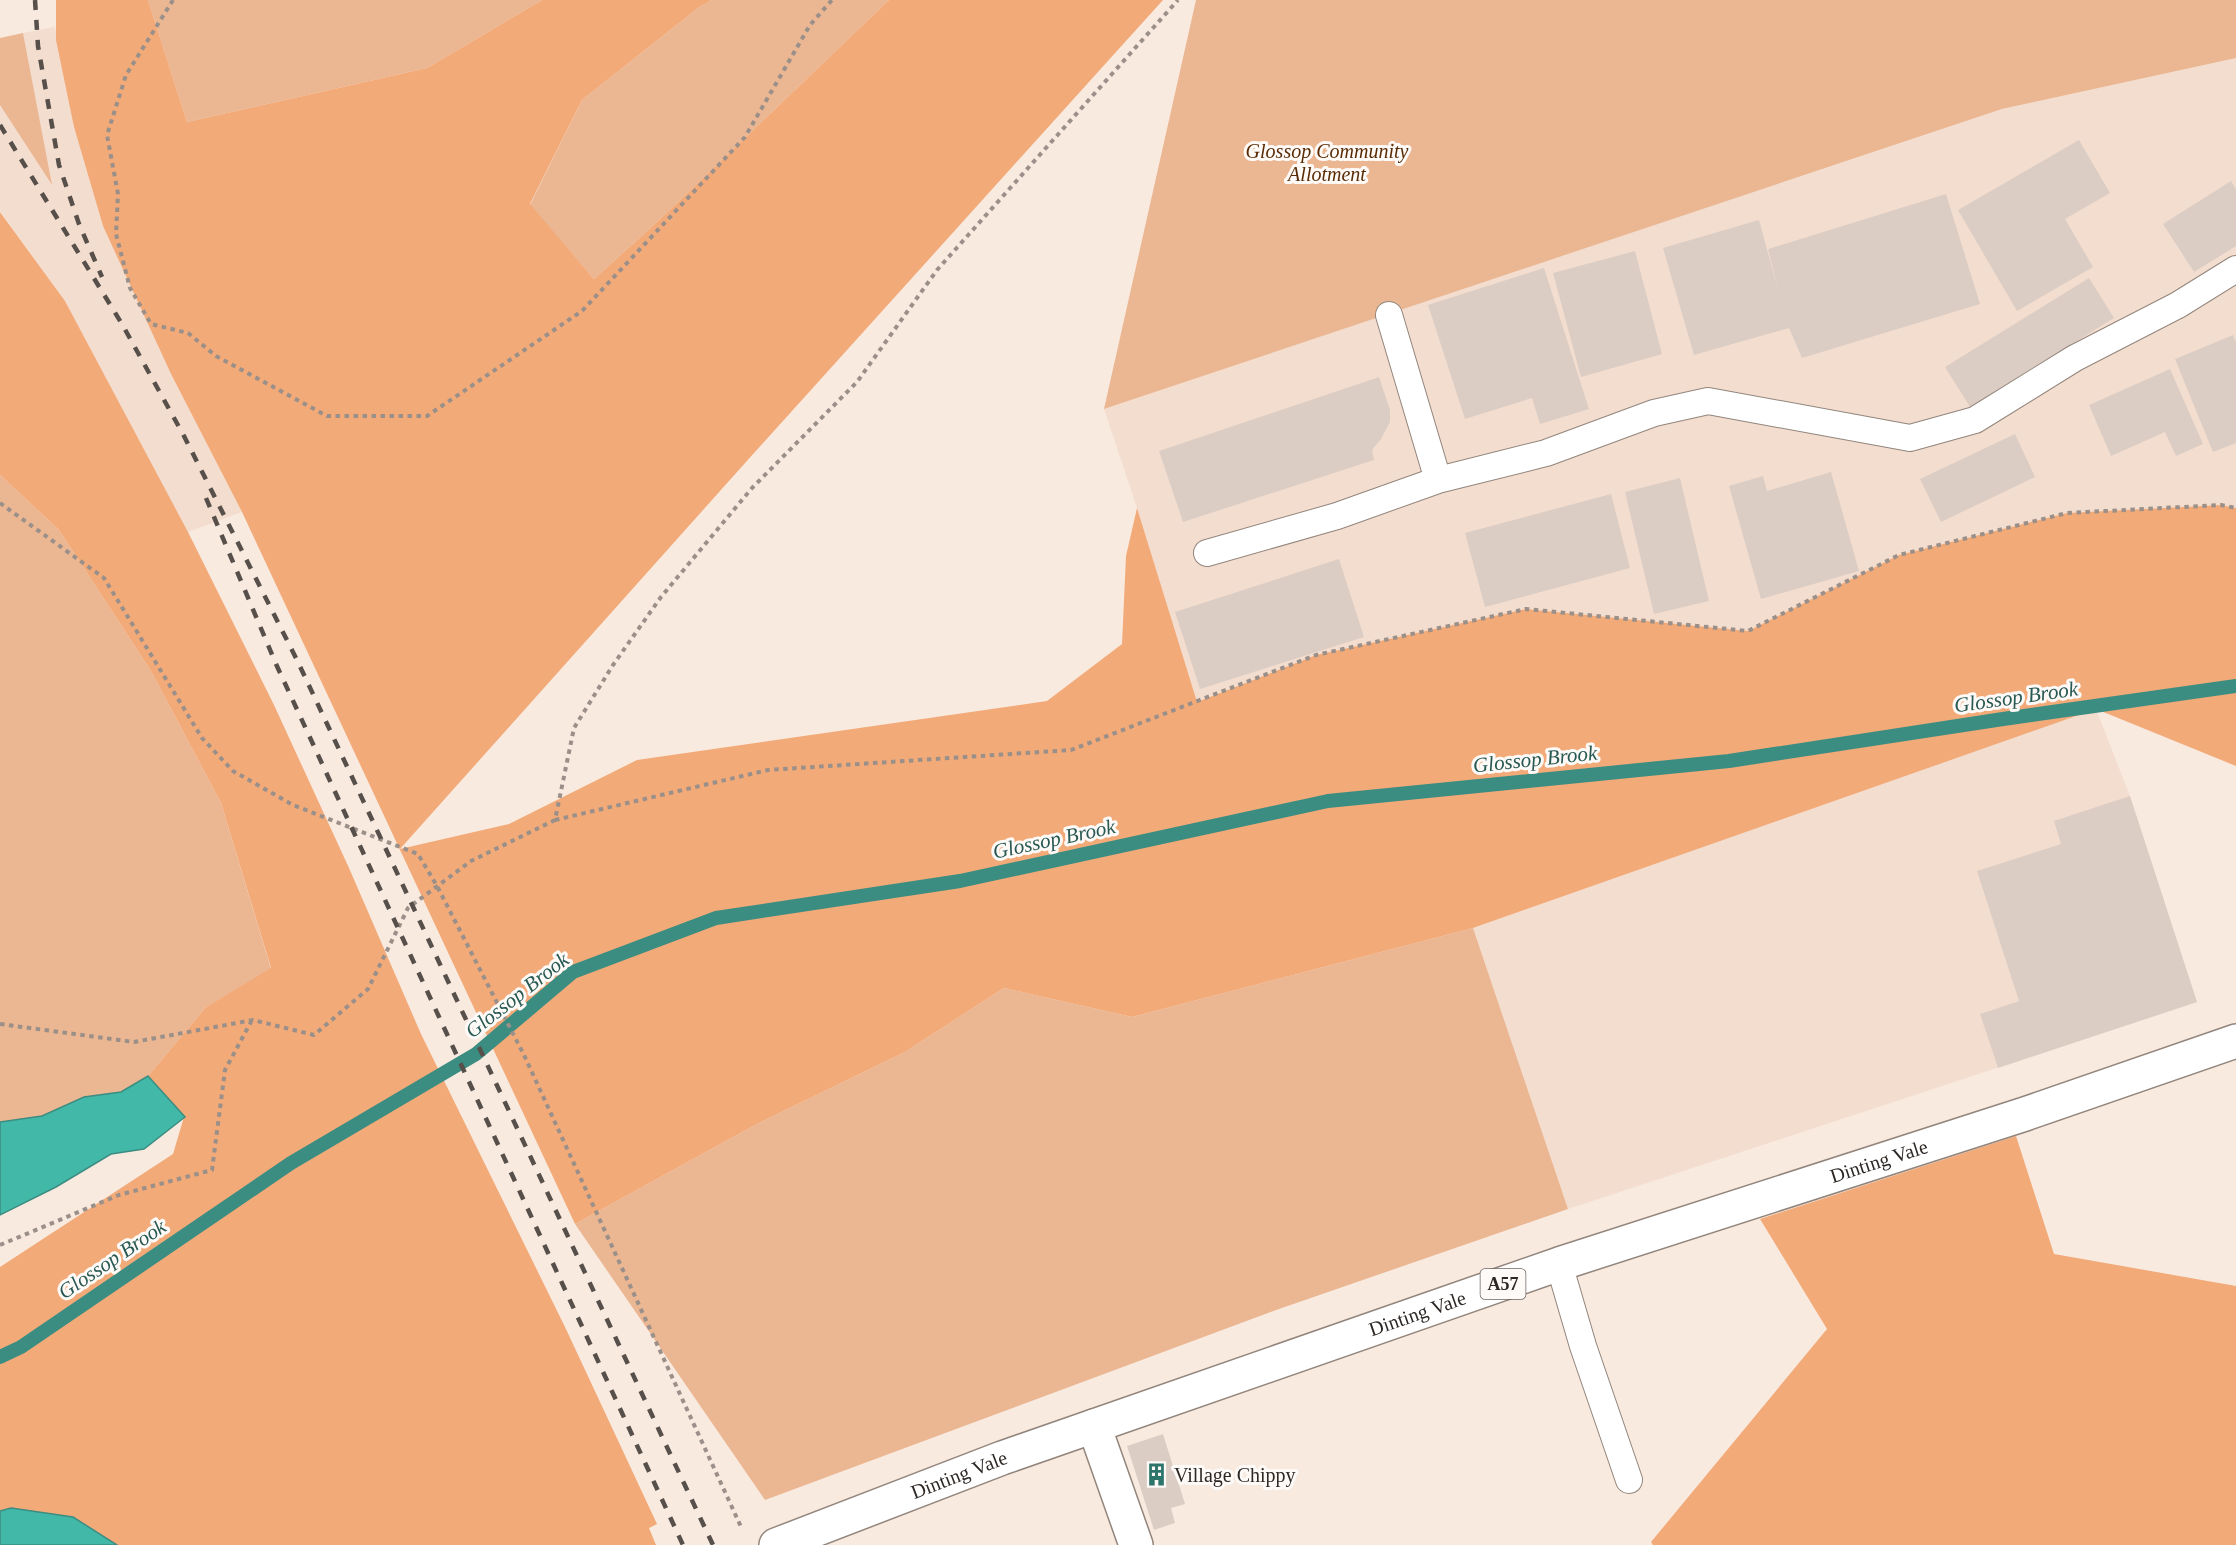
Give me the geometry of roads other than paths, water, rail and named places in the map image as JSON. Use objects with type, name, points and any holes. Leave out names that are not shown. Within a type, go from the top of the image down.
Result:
[{"type":"main road","name":"Dinting Vale","points":[[776,1545],[991,1462],[1559,1264],[2025,1114],[2236,1041]]},
{"type":"main road","points":[[1094,1426],[1136,1545]]},
{"type":"lane","points":[[1207,553],[1337,516],[1438,480],[1546,453],[1654,413],[1708,401],[1910,438],[1976,420],[2075,358],[2178,305],[2236,269]]},
{"type":"lane","points":[[1389,315],[1438,480]]},
{"type":"lane","points":[[1559,1264],[1583,1346],[1629,1480]]},
{"type":"water","points":[[148,1076],[185,1117],[144,1149],[111,1154],[56,1187],[0,1215],[0,1122],[42,1116],[84,1097],[121,1092]]},
{"type":"water","points":[[11,1508],[73,1517],[117,1545],[0,1545],[0,1511]]},
{"type":"waterway","name":"Glossop Brook","points":[[0,1357],[21,1347],[291,1163],[476,1054],[573,972],[716,918],[960,881],[1328,801],[1729,761],[2236,686]]},
{"type":"railway","points":[[35,0],[38,46],[59,165],[79,224],[102,277]]},
{"type":"railway","points":[[0,125],[122,324],[184,436],[297,660],[713,1545]]},
{"type":"railway","points":[[206,498],[276,664],[683,1545]]},
{"type":"place","name":"Village Chippy","points":[[1156,1475]]},
{"type":"park label","name":"Glossop Community Allotment","points":[[1327,162]]}]
